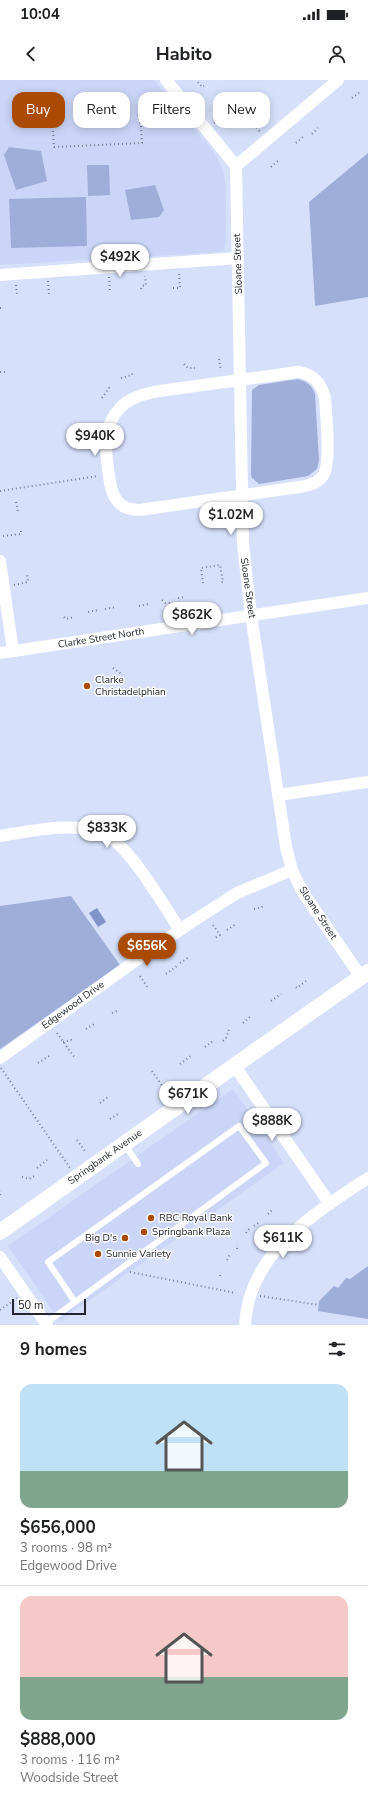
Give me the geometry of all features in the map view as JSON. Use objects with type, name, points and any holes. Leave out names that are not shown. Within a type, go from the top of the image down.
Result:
[{"type":"main road","name":"Springbank Avenue","points":[[0,1232],[234,1065],[365,975]]},
{"type":"street","points":[[166,80],[236,166],[338,80]]},
{"type":"street","name":"Sloane Street","points":[[236,166],[243,544],[251,615],[286,847],[292,870],[306,899],[365,975]]},
{"type":"street","points":[[0,275],[238,258]]},
{"type":"street","points":[[298,372],[313,376],[317,380],[323,390],[325,398],[327,451],[326,470],[322,478],[309,485],[285,490],[155,508],[130,509],[122,506],[111,488],[106,450],[106,431],[114,416],[129,400],[143,394],[240,379],[298,372]]},
{"type":"street","points":[[0,561],[13,651]]},
{"type":"street","name":"Clarke Street North","points":[[0,653],[368,598]]},
{"type":"street","points":[[278,795],[368,782]]},
{"type":"street","points":[[0,836],[68,827],[91,830],[108,835],[126,851],[180,930]]},
{"type":"street","name":"Edgewood Drive","points":[[0,1058],[180,930],[237,893],[292,870]]},
{"type":"street","points":[[234,1065],[330,1204]]},
{"type":"street","points":[[245,1325],[251,1294],[259,1274],[280,1245],[296,1230],[330,1204],[368,1178]]},
{"type":"street","points":[[0,1257],[46,1324]]},
{"type":"lane","points":[[46,1324],[266,1163],[239,1126],[48,1262],[75,1302]]},
{"type":"lane","points":[[124,1143],[138,1164]]},
{"type":"path","points":[[198,82],[202,87],[204,86]]},
{"type":"path","points":[[352,98],[360,92],[361,93]]},
{"type":"path","points":[[53,131],[54,147],[142,143],[141,128]]},
{"type":"path","points":[[257,128],[261,133]]},
{"type":"path","points":[[312,134],[318,128]]},
{"type":"path","points":[[296,143],[305,136]]},
{"type":"path","points":[[271,167],[279,160]]},
{"type":"path","points":[[173,288],[180,288],[179,271]]},
{"type":"path","points":[[141,289],[142,286],[146,285],[145,273]]},
{"type":"path","points":[[109,275],[110,292]]},
{"type":"path","points":[[48,278],[49,294]]},
{"type":"path","points":[[16,280],[17,296]]},
{"type":"path","points":[[219,359],[221,374]]},
{"type":"path","points":[[184,364],[188,368],[195,368]]},
{"type":"path","points":[[0,372],[5,372]]},
{"type":"path","points":[[121,378],[132,375],[132,373]]},
{"type":"path","points":[[102,398],[109,388],[106,386]]},
{"type":"path","points":[[0,491],[109,474]]},
{"type":"path","points":[[16,502],[18,512]]},
{"type":"path","points":[[3,536],[21,534],[21,531]]},
{"type":"path","points":[[203,583],[201,568],[220,565],[223,582],[219,583]]},
{"type":"path","points":[[10,585],[28,582],[27,574]]},
{"type":"path","points":[[178,598],[186,596]]},
{"type":"path","points":[[162,600],[165,603],[174,602]]},
{"type":"path","points":[[139,606],[148,604]]},
{"type":"path","points":[[105,609],[116,607]]},
{"type":"path","points":[[88,612],[99,610]]},
{"type":"path","points":[[64,616],[66,619],[74,617]]},
{"type":"path","points":[[113,668],[123,675]]},
{"type":"path","points":[[254,909],[265,906]]},
{"type":"path","points":[[213,924],[220,935],[214,938]]},
{"type":"path","points":[[227,930],[236,924]]},
{"type":"path","points":[[180,963],[188,957]]},
{"type":"path","points":[[166,974],[177,966]]},
{"type":"path","points":[[140,976],[148,988]]},
{"type":"path","points":[[296,987],[306,981]]},
{"type":"path","points":[[271,1002],[281,994]]},
{"type":"path","points":[[112,1012],[119,1010]]},
{"type":"path","points":[[243,1024],[252,1015]]},
{"type":"path","points":[[86,1030],[96,1023]]},
{"type":"path","points":[[223,1041],[226,1038],[229,1029]]},
{"type":"path","points":[[58,1033],[75,1058]]},
{"type":"path","points":[[63,1042],[71,1040],[74,1042]]},
{"type":"path","points":[[205,1047],[214,1040]]},
{"type":"path","points":[[180,1064],[192,1055]]},
{"type":"path","points":[[38,1063],[48,1056]]},
{"type":"path","points":[[0,1067],[76,1177]]},
{"type":"path","points":[[152,1071],[167,1093]]},
{"type":"path","points":[[100,1103],[108,1097]]},
{"type":"path","points":[[110,1119],[118,1114],[117,1113]]},
{"type":"path","points":[[77,1140],[85,1151]]},
{"type":"path","points":[[37,1168],[46,1160]]},
{"type":"path","points":[[22,1177],[29,1179],[36,1175]]},
{"type":"path","points":[[0,1195],[1,1191]]},
{"type":"path","points":[[268,1214],[272,1210]]},
{"type":"path","points":[[254,1226],[258,1223]]},
{"type":"path","points":[[246,1234],[249,1229]]},
{"type":"path","points":[[237,1249],[238,1245]]},
{"type":"path","points":[[227,1260],[230,1254]]},
{"type":"path","points":[[120,1270],[236,1293]]},
{"type":"path","points":[[220,1276],[221,1272]]},
{"type":"path","points":[[0,1310],[24,1292]]},
{"type":"path","points":[[251,1294],[319,1305]]},
{"type":"shaded area","points":[[0,80],[154,80],[164,92],[138,92],[138,128],[194,128],[214,152],[223,170],[226,189],[226,242],[224,250],[220,252],[0,265]]},
{"type":"shaded area","points":[[9,147],[41,151],[47,181],[16,190],[4,155]]},
{"type":"shaded area","points":[[368,153],[368,297],[315,306],[309,202]]},
{"type":"shaded area","points":[[87,165],[109,165],[110,195],[88,196]]},
{"type":"shaded area","points":[[155,185],[164,210],[159,217],[131,220],[125,190]]},
{"type":"shaded area","points":[[86,197],[87,246],[11,248],[9,199]]},
{"type":"shaded area","points":[[298,379],[309,384],[315,394],[319,460],[317,469],[308,476],[259,484],[252,478],[251,475],[252,390],[259,385]]},
{"type":"shaded area","points":[[71,896],[120,965],[0,1049],[0,906]]},
{"type":"shaded area","points":[[97,908],[106,922],[98,927],[89,913]]},
{"type":"shaded area","points":[[233,1089],[284,1163],[60,1321],[8,1246]]},
{"type":"shaded area","points":[[368,1266],[368,1319],[318,1311],[319,1301],[334,1286],[338,1288],[346,1278],[350,1279]]},
{"type":"place","name":"Clarke Christadelphian","points":[[87,686]]},
{"type":"place","name":"RBC Royal Bank","points":[[151,1218]]},
{"type":"place","name":"Springbank Plaza","points":[[144,1232]]},
{"type":"place","name":"Big D's","points":[[125,1238]]},
{"type":"place","name":"Sunnie Variety","points":[[98,1254]]}]
